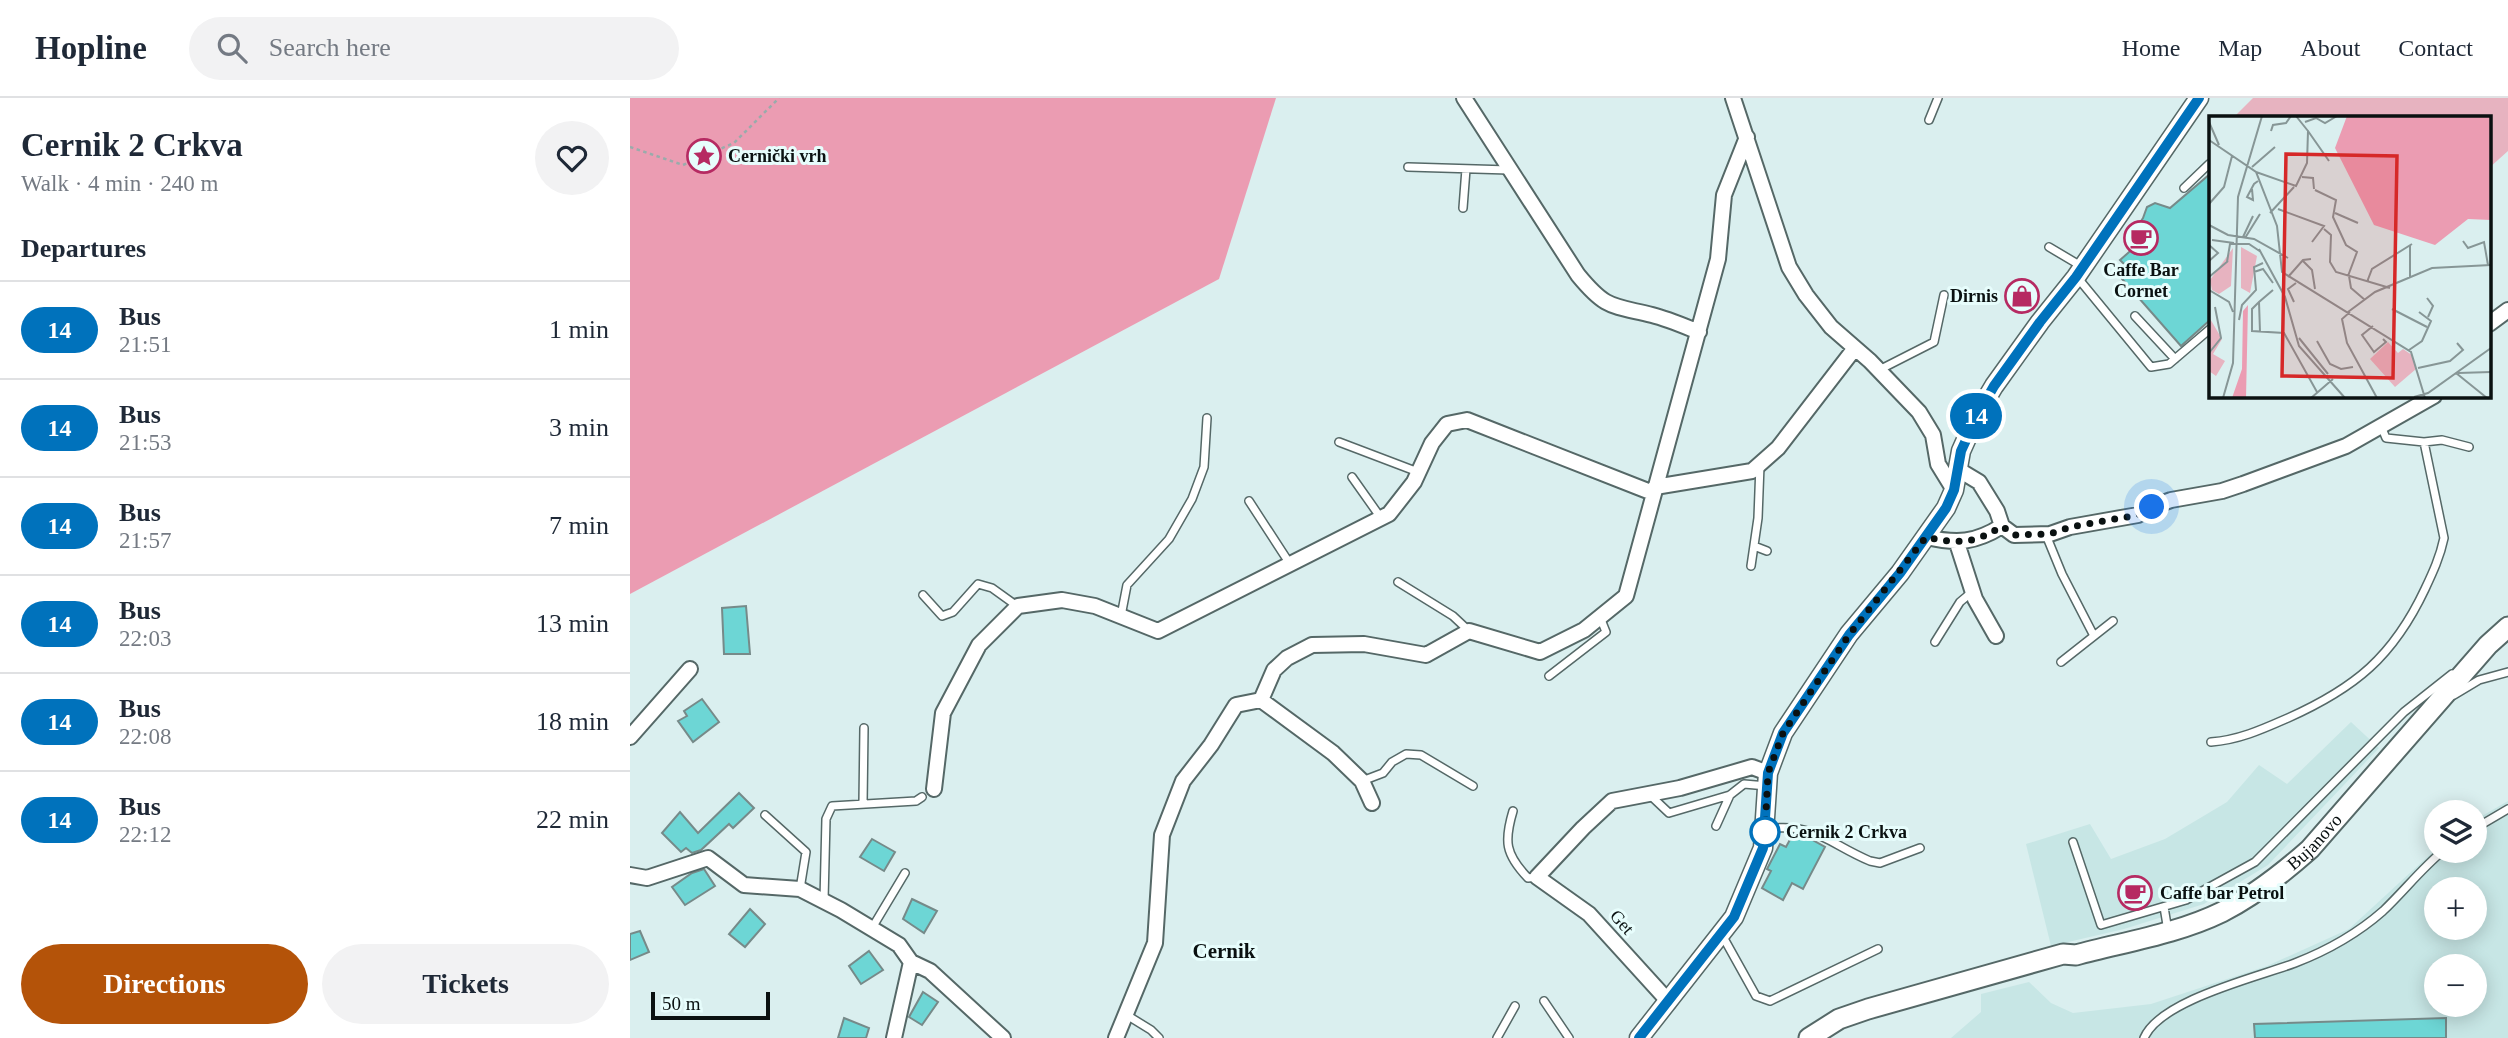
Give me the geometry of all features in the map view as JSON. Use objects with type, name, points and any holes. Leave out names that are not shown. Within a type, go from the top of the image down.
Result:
[{"type":"main road","name":"Bujanovo","points":[[1809,1038],[1839,1019],[1868,1009],[2063,954],[2076,955],[2168,931],[2220,913],[2280,876],[2336,821],[2435,706],[2501,638]]},
{"type":"main road","name":"Bujanovo","points":[[1833,1038],[1894,1003]]},
{"type":"street","points":[[1464,98],[1578,275],[1595,295],[1617,309],[1654,316],[1699,332]]},
{"type":"street","points":[[1639,1038],[1722,934],[1744,896],[1763,848],[1768,780],[1783,733],[1849,635],[1946,508],[1954,490],[1961,451],[1994,386],[2080,272],[2199,98]]},
{"type":"street","points":[[1734,99],[1789,267],[1831,327],[1879,370],[1919,412],[1933,435],[1938,464],[1954,490]]},
{"type":"street","points":[[1261,700],[1274,670],[1287,658],[1312,645],[1364,644],[1426,655],[1469,631],[1540,652],[1584,630],[1626,596],[1718,259],[1724,195],[1747,137]]},
{"type":"street","points":[[2490,323],[2508,310]]},
{"type":"street","points":[[928,793],[943,713],[979,645],[1018,606],[1062,600],[1095,606],[1158,631],[1389,514],[1414,482],[1432,443],[1447,424],[1467,420],[1654,490],[1752,471],[1778,448],[1855,348]]},
{"type":"street","points":[[1959,470],[1979,482],[1997,511],[2002,526],[2014,535],[2046,535],[2070,527],[2138,515],[2171,500],[2222,491],[2346,446],[2432,397]]},
{"type":"street","points":[[1926,537],[1957,543],[1991,533],[2002,526]]},
{"type":"street","points":[[1957,543],[1973,592],[1996,636]]},
{"type":"street","points":[[630,737],[690,669]]},
{"type":"street","points":[[1115,1038],[1155,943],[1162,835],[1183,780],[1211,745],[1236,705],[1261,700],[1333,753],[1362,780],[1372,803]]},
{"type":"street","points":[[1537,877],[1612,801],[1650,795],[1752,767],[1768,780]]},
{"type":"street","points":[[630,875],[647,877],[708,858],[744,885],[800,889],[899,945],[911,962],[929,971],[1003,1038]]},
{"type":"street","name":"Get","points":[[1537,877],[1589,914],[1669,1002]]},
{"type":"street","points":[[894,1038],[911,962]]},
{"type":"lane","points":[[1929,120],[1938,98]]},
{"type":"lane","points":[[2184,188],[2209,164]]},
{"type":"lane","points":[[1408,167],[1510,170]]},
{"type":"lane","points":[[1463,208],[1466,169]]},
{"type":"lane","points":[[2049,247],[2080,272],[2151,367],[2169,364],[2209,330]]},
{"type":"lane","points":[[1879,370],[1934,342],[1944,295]]},
{"type":"lane","points":[[2135,316],[2175,359]]},
{"type":"lane","points":[[1121,616],[1127,585],[1169,540],[1192,499],[1204,467],[1207,418]]},
{"type":"lane","points":[[2380,425],[2386,438],[2424,442],[2442,439],[2469,447]]},
{"type":"lane","points":[[1339,442],[1418,472]]},
{"type":"lane","points":[[2211,743],[2258,732],[2336,694],[2367,671],[2401,631],[2419,601],[2441,554],[2444,538],[2424,442]]},
{"type":"lane","points":[[1751,566],[1758,518],[1759,464]]},
{"type":"lane","points":[[1352,477],[1381,518]]},
{"type":"lane","points":[[1249,501],[1290,564]]},
{"type":"lane","points":[[2046,535],[2094,636]]},
{"type":"lane","points":[[1754,545],[1767,551]]},
{"type":"lane","points":[[1398,582],[1453,616],[1469,631]]},
{"type":"lane","points":[[923,594],[942,616],[953,612],[978,584],[992,588],[1018,606]]},
{"type":"lane","points":[[1935,642],[1960,602],[1973,592]]},
{"type":"lane","points":[[1549,676],[1606,632],[1600,617]]},
{"type":"lane","points":[[2060,662],[2113,621]]},
{"type":"lane","points":[[2073,842],[2101,925],[2186,900],[2255,862],[2404,712],[2501,638]]},
{"type":"lane","points":[[2435,706],[2479,680],[2508,672]]},
{"type":"lane","points":[[863,804],[864,728]]},
{"type":"lane","points":[[1362,780],[1383,773],[1392,762],[1406,754],[1420,755],[1474,786]]},
{"type":"lane","points":[[1650,795],[1669,813],[1730,795],[1745,784],[1768,780]]},
{"type":"lane","points":[[824,901],[825,819],[832,806],[916,801],[928,793]]},
{"type":"lane","points":[[1716,826],[1730,795]]},
{"type":"lane","points":[[2487,821],[2508,809]]},
{"type":"lane","points":[[1513,811],[1506,835],[1510,853],[1528,878],[1537,877]]},
{"type":"lane","points":[[765,816],[806,852],[800,889]]},
{"type":"lane","points":[[1766,829],[1785,826],[1808,830],[1870,861],[1881,863],[1920,848]]},
{"type":"lane","points":[[2144,1038],[2147,1030],[2177,1008],[2226,986],[2296,963],[2346,937],[2383,910],[2431,863]]},
{"type":"lane","points":[[872,928],[905,873]]},
{"type":"lane","points":[[2164,907],[2168,931]]},
{"type":"lane","points":[[1722,934],[1756,996],[1770,1001],[1878,949]]},
{"type":"lane","points":[[1544,1001],[1569,1038]]},
{"type":"lane","points":[[1497,1038],[1515,1006]]},
{"type":"lane","points":[[1124,1014],[1159,1038]]},
{"type":"path","points":[[630,147],[683,165],[734,143],[779,98]]},
{"type":"shaded area","points":[[630,98],[1276,98],[1219,279],[630,594]]},
{"type":"shaded area","points":[[2253,98],[2508,98],[2508,151],[2490,167],[2490,116],[2235,116]]},
{"type":"shaded area","points":[[2351,722],[2379,748],[2268,865],[2204,904],[2124,929],[2051,946],[2026,844],[2090,824],[2111,859],[2165,839],[2227,802],[2259,765],[2287,784]]},
{"type":"shaded area","points":[[2508,801],[2508,1038],[1951,1038],[1981,1012],[1981,994],[2029,982],[2051,1003],[2073,1013],[2151,1004],[2267,966],[2349,929],[2424,860],[2424,863],[2487,863],[2487,813]]},
{"type":"building","points":[[2209,175],[2209,321],[2181,346],[2116,272],[2124,264],[2120,260],[2136,246],[2130,239],[2147,207],[2155,203],[2170,208]]},
{"type":"building","points":[[746,606],[750,654],[724,654],[722,608]]},
{"type":"building","points":[[702,699],[719,722],[693,742],[678,721],[687,716],[684,711]]},
{"type":"building","points":[[739,793],[754,808],[733,828],[729,824],[701,850],[692,853],[686,848],[681,852],[662,833],[680,812],[698,833]]},
{"type":"building","points":[[1793,834],[1807,837],[1825,847],[1803,889],[1792,883],[1783,900],[1762,888],[1771,871],[1767,869],[1780,844],[1786,847]]},
{"type":"building","points":[[872,839],[895,852],[884,871],[860,857]]},
{"type":"building","points":[[704,869],[715,886],[685,905],[672,887],[692,873]]},
{"type":"building","points":[[912,899],[937,911],[924,933],[903,919]]},
{"type":"building","points":[[750,909],[765,924],[745,947],[729,934]]},
{"type":"building","points":[[640,931],[649,952],[630,960],[630,934]]},
{"type":"building","points":[[869,951],[883,970],[861,984],[849,966]]},
{"type":"building","points":[[923,992],[938,1002],[922,1025],[909,1017]]},
{"type":"building","points":[[844,1018],[869,1028],[866,1038],[838,1038]]},
{"type":"building","points":[[2446,1018],[2446,1038],[2255,1038],[2254,1024]]},
{"type":"bus line","name":"14","points":[[1639,1038],[1722,934],[1744,896],[1763,848],[1768,773],[1783,733],[1849,635],[1900,573],[1946,508],[1954,490],[1961,451],[1994,386],[2076,277],[2199,98]]},
{"type":"place","name":"Cernički vrh","points":[[704,156]]},
{"type":"place","name":"Caffe Bar Cornet","points":[[2141,238]]},
{"type":"place","name":"Dirnis","points":[[2022,296]]},
{"type":"place","name":"Cernik 2 Crkva","points":[[1765,832]]},
{"type":"place","name":"Caffe bar Petrol","points":[[2135,893]]},
{"type":"district","name":"Cernik","points":[[1224,951]]},
{"type":"route","points":[[1765,832],[1768,773],[1783,733],[1849,635],[1926,537],[1957,543],[1973,540],[2002,526],[2014,535],[2050,534],[2070,527],[2138,515],[2152,507]]}]
